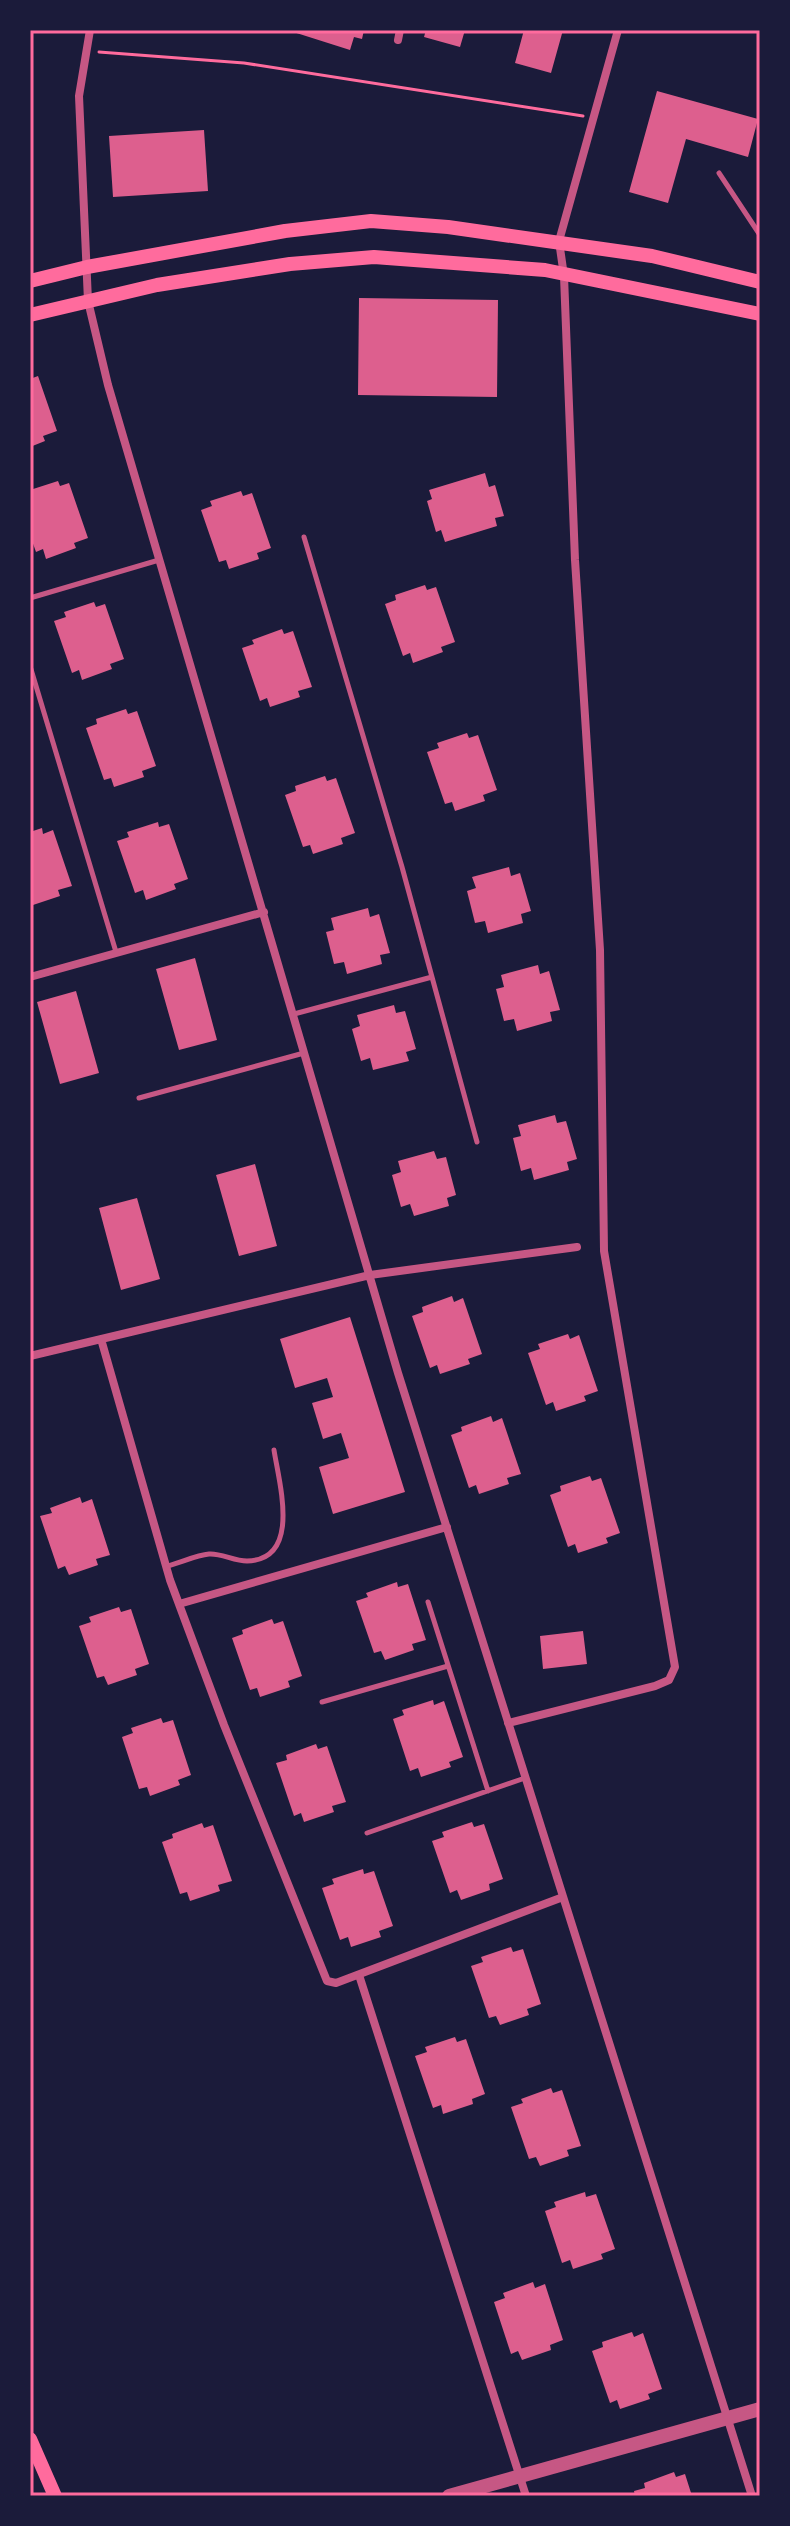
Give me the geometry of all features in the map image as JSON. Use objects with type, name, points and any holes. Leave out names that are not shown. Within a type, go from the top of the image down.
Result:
[{"type":"main road","points":[[30,281],[87,267],[285,231],[371,221],[559,241],[652,256],[760,282]]},
{"type":"main road","points":[[30,315],[157,285],[276,266],[374,257],[545,270],[760,314]]},
{"type":"main road","points":[[30,2439],[55,2496]]},
{"type":"street","points":[[90,30],[79,96],[88,301],[108,385],[370,1275],[752,2496]]},
{"type":"street","points":[[508,1723],[655,1686],[669,1680],[675,1667],[604,1251],[600,950],[575,560],[564,276],[559,241],[618,30]]},
{"type":"street","points":[[30,977],[264,912]]},
{"type":"street","points":[[30,1356],[370,1275],[577,1247]]},
{"type":"street","points":[[101,1339],[179,1604],[327,1981],[336,1983],[359,1975],[563,1897]]},
{"type":"street","points":[[179,1604],[447,1527]]},
{"type":"street","points":[[359,1975],[526,2496]]},
{"type":"street","points":[[449,2496],[760,2409]]},
{"type":"lane","points":[[719,173],[760,235]]},
{"type":"lane","points":[[304,537],[402,867],[477,1142]]},
{"type":"lane","points":[[30,598],[160,560]]},
{"type":"lane","points":[[30,666],[116,953]]},
{"type":"lane","points":[[294,1014],[432,977]]},
{"type":"lane","points":[[139,1098],[305,1053]]},
{"type":"lane","points":[[166,1566],[211,1554],[249,1561],[269,1554],[278,1546],[284,1519],[274,1450]]},
{"type":"lane","points":[[428,1602],[488,1791]]},
{"type":"lane","points":[[322,1702],[448,1666]]},
{"type":"lane","points":[[367,1833],[525,1778]]},
{"type":"path","points":[[87,51],[244,63],[595,117]]},
{"type":"building","points":[[287,30],[364,30],[362,39],[354,37],[350,50]]},
{"type":"building","points":[[426,30],[465,30],[460,47],[424,37]]},
{"type":"building","points":[[524,30],[563,30],[551,73],[515,63]]},
{"type":"building","points":[[657,91],[758,119],[748,157],[686,139],[668,203],[629,192]]},
{"type":"building","points":[[204,130],[208,191],[113,197],[109,136]]},
{"type":"building","points":[[359,298],[498,300],[497,397],[358,395]]},
{"type":"building","points":[[38,376],[57,431],[43,436],[45,441],[30,447],[30,379]]},
{"type":"building","points":[[485,473],[489,487],[495,485],[504,516],[495,518],[497,526],[445,542],[441,530],[436,532],[427,501],[432,499],[429,490]]},
{"type":"building","points":[[58,481],[60,486],[69,483],[88,538],[74,543],[76,548],[46,559],[43,549],[36,552],[30,535],[30,490]]},
{"type":"building","points":[[241,491],[243,496],[252,493],[271,548],[257,553],[259,559],[229,569],[226,560],[219,562],[201,510],[212,506],[210,501]]},
{"type":"building","points":[[425,585],[427,590],[436,587],[455,642],[441,647],[443,652],[413,663],[410,653],[403,656],[385,604],[396,600],[395,595]]},
{"type":"building","points":[[94,602],[96,607],[105,604],[124,659],[110,664],[112,669],[82,680],[79,670],[72,673],[54,621],[66,617],[64,612]]},
{"type":"building","points":[[282,629],[284,634],[293,631],[312,687],[298,691],[300,697],[270,707],[267,698],[260,701],[242,648],[254,644],[252,640]]},
{"type":"building","points":[[126,709],[128,714],[137,711],[156,766],[142,771],[144,777],[114,787],[111,778],[104,780],[86,728],[97,724],[96,719]]},
{"type":"building","points":[[467,733],[469,738],[478,735],[497,790],[483,795],[485,801],[455,811],[452,802],[445,804],[427,752],[439,748],[437,743]]},
{"type":"building","points":[[325,776],[327,781],[336,778],[355,833],[341,838],[343,844],[313,854],[310,845],[303,847],[285,795],[296,791],[295,786]]},
{"type":"building","points":[[158,822],[159,827],[169,824],[188,879],[174,884],[176,889],[146,900],[143,890],[135,893],[117,841],[129,837],[127,832]]},
{"type":"building","points":[[42,828],[43,834],[53,830],[72,886],[58,890],[60,896],[30,906],[30,832]]},
{"type":"building","points":[[509,867],[511,876],[520,873],[531,911],[521,914],[523,923],[488,933],[485,921],[475,923],[467,891],[476,888],[472,877]]},
{"type":"building","points":[[368,908],[370,917],[379,914],[390,953],[380,955],[382,964],[347,974],[344,962],[334,964],[326,932],[334,930],[331,918]]},
{"type":"building","points":[[195,958],[217,1040],[179,1050],[156,969]]},
{"type":"building","points":[[538,965],[540,974],[549,971],[560,1010],[550,1012],[552,1021],[517,1031],[514,1019],[504,1021],[496,989],[504,987],[501,975]]},
{"type":"building","points":[[76,991],[99,1073],[60,1084],[37,1002]]},
{"type":"building","points":[[394,1005],[396,1013],[405,1011],[416,1049],[406,1052],[409,1061],[373,1070],[370,1058],[361,1061],[352,1029],[360,1026],[357,1015]]},
{"type":"building","points":[[555,1115],[557,1123],[566,1121],[577,1159],[567,1162],[569,1170],[534,1180],[531,1168],[521,1171],[513,1138],[521,1136],[518,1125]]},
{"type":"building","points":[[434,1151],[437,1159],[446,1157],[456,1195],[447,1198],[449,1206],[414,1216],[410,1204],[401,1207],[392,1175],[401,1172],[398,1161]]},
{"type":"building","points":[[255,1164],[277,1246],[239,1256],[216,1175]]},
{"type":"building","points":[[137,1198],[160,1279],[121,1290],[99,1208]]},
{"type":"building","points":[[452,1296],[454,1302],[463,1298],[482,1354],[468,1359],[470,1364],[440,1374],[437,1365],[430,1368],[412,1316],[423,1312],[422,1307]]},
{"type":"building","points":[[350,1317],[405,1492],[333,1514],[319,1467],[349,1458],[341,1433],[323,1439],[312,1403],[333,1397],[327,1378],[295,1388],[280,1339]]},
{"type":"building","points":[[568,1334],[570,1339],[579,1335],[598,1391],[584,1396],[586,1401],[556,1411],[553,1402],[546,1405],[528,1353],[540,1349],[538,1344]]},
{"type":"building","points":[[491,1416],[493,1422],[502,1418],[521,1474],[507,1478],[509,1484],[479,1494],[476,1485],[469,1488],[451,1435],[462,1431],[461,1427]]},
{"type":"building","points":[[590,1476],[592,1481],[601,1478],[620,1533],[606,1538],[608,1543],[578,1553],[575,1544],[568,1547],[550,1495],[561,1491],[560,1486]]},
{"type":"building","points":[[80,1497],[82,1503],[92,1499],[110,1555],[96,1559],[98,1565],[69,1575],[65,1566],[58,1569],[40,1516],[52,1513],[50,1508]]},
{"type":"building","points":[[397,1582],[398,1587],[408,1584],[426,1640],[412,1644],[414,1650],[385,1660],[381,1651],[374,1653],[356,1601],[368,1597],[366,1593]]},
{"type":"building","points":[[119,1607],[121,1612],[131,1609],[149,1664],[135,1669],[137,1675],[108,1685],[104,1676],[97,1678],[79,1626],[91,1622],[89,1617]]},
{"type":"building","points":[[272,1619],[274,1624],[283,1621],[302,1676],[288,1681],[290,1687],[260,1697],[257,1688],[250,1690],[232,1638],[243,1634],[242,1630]]},
{"type":"building","points":[[583,1631],[587,1664],[543,1669],[540,1636]]},
{"type":"building","points":[[433,1700],[434,1705],[444,1701],[463,1757],[449,1762],[451,1767],[421,1777],[418,1768],[410,1771],[393,1719],[404,1715],[402,1710]]},
{"type":"building","points":[[161,1718],[163,1723],[173,1720],[191,1775],[178,1780],[180,1785],[150,1796],[147,1787],[139,1789],[122,1737],[133,1733],[131,1728]]},
{"type":"building","points":[[316,1744],[318,1749],[327,1746],[346,1802],[332,1806],[334,1812],[304,1822],[301,1813],[294,1816],[276,1763],[287,1760],[286,1755]]},
{"type":"building","points":[[472,1822],[474,1827],[484,1824],[503,1879],[489,1884],[490,1890],[461,1900],[457,1890],[450,1893],[432,1841],[444,1837],[442,1832]]},
{"type":"building","points":[[202,1823],[204,1828],[213,1825],[232,1881],[218,1885],[220,1891],[190,1901],[187,1892],[180,1894],[162,1842],[173,1838],[172,1834]]},
{"type":"building","points":[[363,1869],[364,1874],[374,1871],[393,1926],[379,1931],[381,1937],[351,1947],[348,1937],[340,1940],[322,1888],[334,1884],[332,1879]]},
{"type":"building","points":[[511,1947],[513,1952],[523,1949],[541,2004],[527,2009],[529,2015],[500,2025],[496,2016],[489,2018],[471,1966],[483,1962],[481,1957]]},
{"type":"building","points":[[455,2037],[457,2042],[466,2039],[485,2094],[472,2099],[473,2104],[443,2114],[441,2105],[433,2108],[415,2056],[427,2052],[425,2047]]},
{"type":"building","points":[[551,2088],[553,2093],[562,2090],[581,2146],[567,2150],[569,2156],[540,2166],[536,2157],[529,2159],[511,2107],[523,2103],[521,2099]]},
{"type":"building","points":[[585,2192],[586,2197],[596,2194],[615,2249],[601,2254],[603,2259],[573,2269],[570,2260],[562,2263],[545,2211],[556,2207],[554,2202]]},
{"type":"building","points":[[533,2282],[535,2288],[545,2284],[563,2340],[550,2345],[551,2350],[522,2360],[518,2351],[511,2354],[494,2302],[505,2298],[503,2293]]},
{"type":"building","points":[[632,2332],[634,2337],[643,2333],[662,2389],[648,2394],[650,2399],[620,2409],[617,2400],[610,2403],[592,2351],[603,2347],[602,2342]]},
{"type":"building","points":[[674,2472],[676,2477],[685,2474],[692,2496],[635,2496],[634,2491],[645,2488],[644,2483]]}]
